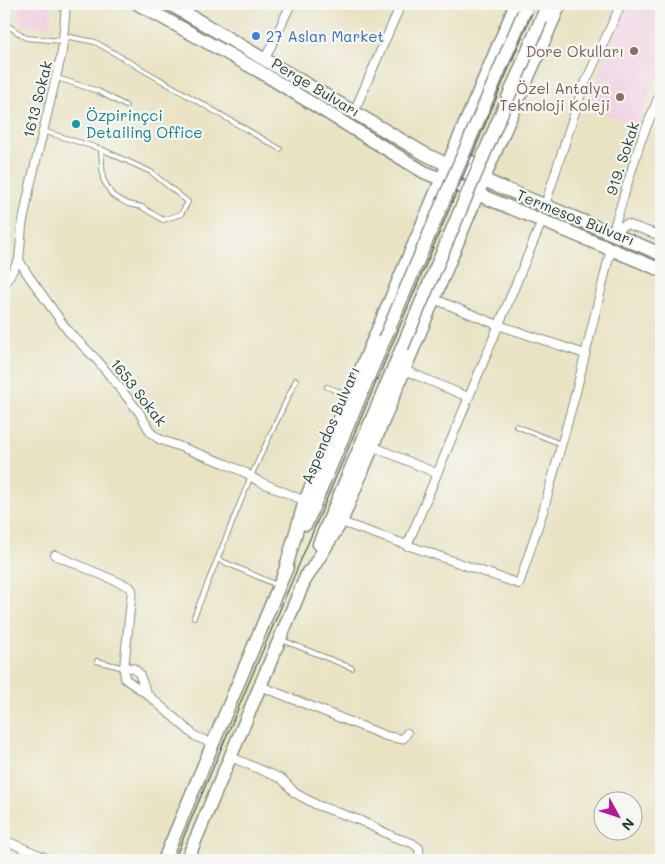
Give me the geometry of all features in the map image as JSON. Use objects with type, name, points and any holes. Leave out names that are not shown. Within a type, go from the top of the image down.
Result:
[{"type":"main road","name":"Perge Bulvarı","points":[[138,4],[260,71],[424,172],[478,194]]},
{"type":"main road","name":"Perge Bulvarı","points":[[170,4],[425,154],[484,180]]},
{"type":"main road","points":[[187,860],[548,4]]},
{"type":"main road","points":[[305,580],[340,522],[492,159],[560,4]]},
{"type":"main road","points":[[282,580],[305,501],[458,141],[523,7]]},
{"type":"main road","name":"Aspendos Bulvarı","points":[[164,860],[523,7]]},
{"type":"main road","points":[[458,141],[457,150],[464,159],[484,166],[492,159]]},
{"type":"main road","name":"Termesos Bulvarı","points":[[484,180],[661,254]]},
{"type":"main road","points":[[432,202],[439,194],[450,194],[460,197],[468,204],[470,214]]},
{"type":"main road","name":"Termesos Bulvarı","points":[[478,194],[661,270]]},
{"type":"street","name":"1613 Sokak","points":[[5,280],[19,260],[22,226],[62,52],[66,4]]},
{"type":"street","points":[[265,59],[291,4]]},
{"type":"street","points":[[354,112],[401,4]]},
{"type":"street","points":[[545,205],[582,90],[621,4]]},
{"type":"street","name":"919. Sokak","points":[[612,234],[640,143],[661,91]]},
{"type":"street","points":[[407,546],[542,221]]},
{"type":"street","points":[[612,234],[627,224],[661,236]]},
{"type":"street","points":[[340,522],[519,584],[544,508],[611,249]]},
{"type":"street","name":"1653 Sokak","points":[[19,260],[68,331],[98,361],[139,412],[151,433],[159,439],[224,463],[258,481],[305,501]]},
{"type":"street","points":[[434,299],[498,325],[585,354]]},
{"type":"street","points":[[404,370],[468,397]]},
{"type":"street","points":[[372,446],[436,473]]},
{"type":"street","points":[[55,555],[130,587],[132,590],[124,668],[125,679],[147,694],[195,736],[213,744]]},
{"type":"street","points":[[124,668],[133,668],[139,673],[147,694]]},
{"type":"street","points":[[260,686],[386,736],[401,739],[407,733]]},
{"type":"street","points":[[231,757],[282,779],[295,793],[317,805],[359,820],[394,837],[412,843],[419,848],[420,860]]},
{"type":"street","points":[[4,840],[51,860]]},
{"type":"lane","points":[[4,23],[26,38],[62,41],[70,37],[95,42],[280,149]]},
{"type":"lane","points":[[57,78],[98,91],[126,106]]},
{"type":"lane","points":[[43,130],[101,149],[151,172],[188,202],[181,214],[163,220],[142,207],[128,204],[112,195],[104,178],[101,149]]},
{"type":"lane","points":[[194,617],[251,476],[296,380]]},
{"type":"lane","points":[[327,387],[350,396]]},
{"type":"lane","points":[[516,426],[561,444]]},
{"type":"lane","points":[[217,559],[282,580]]},
{"type":"lane","points":[[280,639],[352,668]]},
{"type":"lane","points":[[97,661],[124,668]]},
{"type":"shaded area","points":[[21,4],[52,4],[50,26],[24,25],[19,22]]},
{"type":"shaded area","points":[[628,4],[661,4],[661,69],[639,124],[585,109]]},
{"type":"tram line","points":[[174,860],[536,4]]},
{"type":"place","name":"27 Aslan Market","points":[[256,36]]},
{"type":"place","name":"Dore Okulları","points":[[634,51]]},
{"type":"place","name":"Özel Antalya Teknoloji Koleji","points":[[620,97]]},
{"type":"place","name":"Özpirinçci Detailing Office","points":[[76,124]]}]
